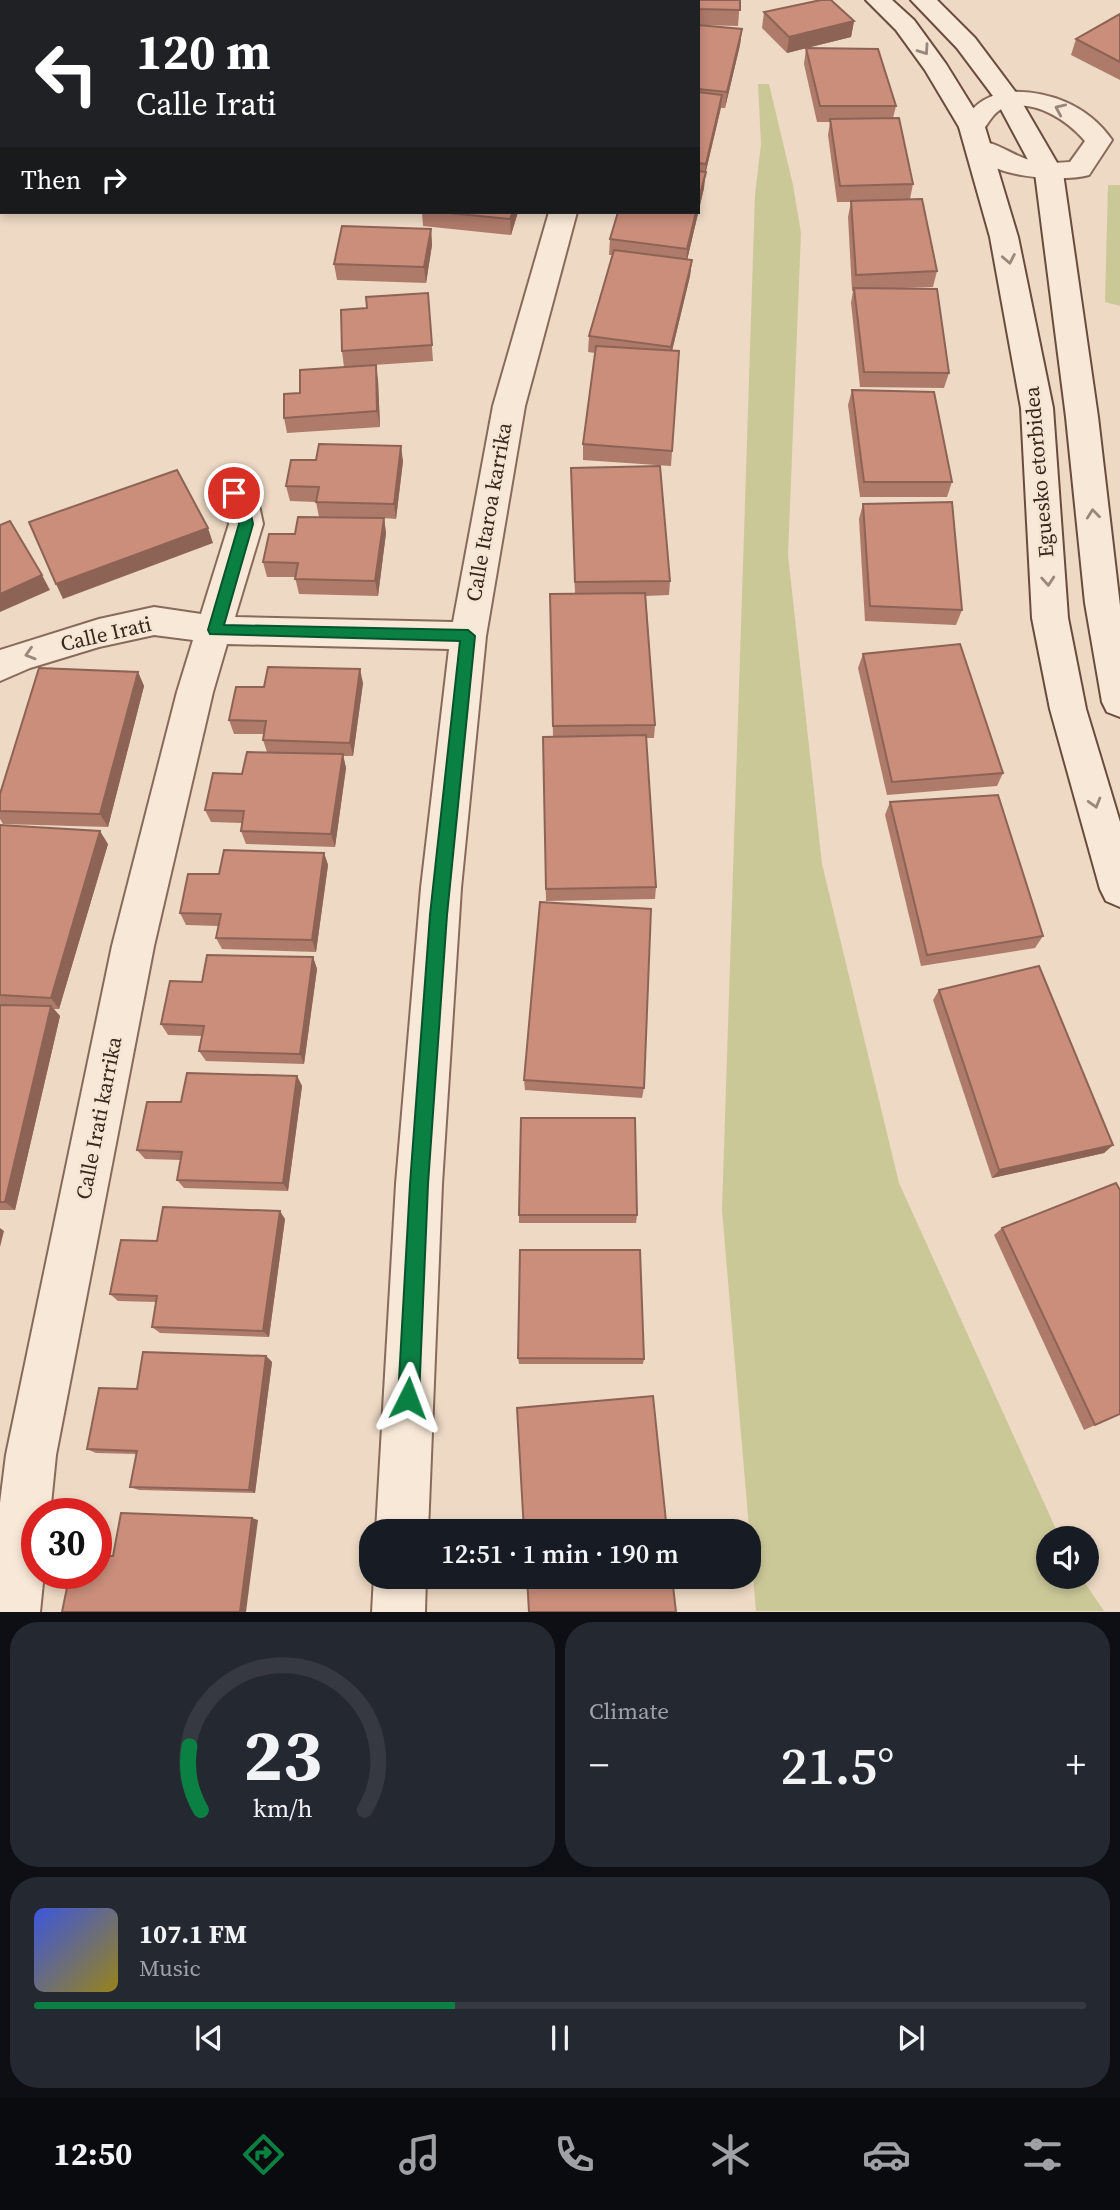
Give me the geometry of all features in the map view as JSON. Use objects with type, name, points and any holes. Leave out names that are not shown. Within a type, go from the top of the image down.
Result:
[{"type":"street","name":"Eguesko etorbidea","points":[[878,0],[905,24],[937,69],[976,138],[1004,237],[1037,408],[1050,618],[1068,709],[1120,889]]},
{"type":"street","points":[[923,0],[966,43],[1008,99],[1049,173],[1082,417],[1102,603],[1120,702]]},
{"type":"street","points":[[1008,99],[1038,101],[1061,108],[1110,143],[1079,169],[1049,173],[1009,163],[976,138],[987,107],[1008,99]]},
{"type":"street","name":"Calle Itaroa karrika","points":[[403,1519],[419,1184],[436,955],[468,636],[509,406],[561,214]]},
{"type":"street","points":[[215,630],[246,524],[242,505],[234,493]]},
{"type":"street","name":"Calle Irati","points":[[0,667],[19,657],[99,633],[154,621],[215,630],[468,636]]},
{"type":"street","name":"Calle Irati karrika","points":[[13,1612],[15,1450],[133,946],[195,692],[215,630]]},
{"type":"street","points":[[398,1612],[399,1589]]},
{"type":"shaded area","points":[[758,84],[769,84],[793,185],[801,233],[788,555],[822,864],[899,1183],[1055,1526],[1036,1526],[1036,1589],[1089,1589],[1104,1611],[756,1611],[754,1589],[761,1589],[761,1519],[748,1519],[722,1210],[755,195],[761,144]]},
{"type":"shaded area","points":[[1108,185],[1120,185],[1120,306],[1105,302]]},
{"type":"building","points":[[700,0],[740,0],[740,10],[700,9]]},
{"type":"building","points":[[831,0],[854,21],[789,37],[764,12]]},
{"type":"building","points":[[1120,14],[1120,62],[1076,39]]},
{"type":"building","points":[[700,25],[742,29],[727,92],[700,89]]},
{"type":"building","points":[[806,48],[878,49],[896,106],[820,106]]},
{"type":"building","points":[[700,92],[722,95],[706,164],[700,163]]},
{"type":"building","points":[[899,118],[913,184],[840,186],[830,119]]},
{"type":"building","points":[[700,171],[706,172],[700,194]]},
{"type":"building","points":[[922,199],[937,271],[856,275],[851,201]]},
{"type":"building","points":[[459,214],[512,214],[510,219]]},
{"type":"building","points":[[617,214],[696,214],[687,249],[610,239]]},
{"type":"building","points":[[342,226],[431,229],[424,267],[334,264]]},
{"type":"building","points":[[614,250],[692,260],[671,347],[589,336]]},
{"type":"building","points":[[854,288],[937,289],[949,373],[864,372]]},
{"type":"building","points":[[428,293],[432,345],[342,351],[341,310],[367,308],[366,297]]},
{"type":"building","points":[[596,346],[679,351],[672,451],[583,444]]},
{"type":"building","points":[[376,365],[377,411],[284,418],[284,394],[300,393],[300,370]]},
{"type":"building","points":[[852,390],[934,392],[952,482],[864,482]]},
{"type":"building","points":[[319,444],[401,446],[394,504],[316,502],[319,487],[286,486],[291,460],[316,460]]},
{"type":"building","points":[[660,466],[670,581],[575,582],[571,468]]},
{"type":"building","points":[[177,470],[208,528],[56,584],[29,522]]},
{"type":"building","points":[[952,502],[962,610],[870,606],[863,504]]},
{"type":"building","points":[[298,517],[384,518],[375,581],[295,579],[298,563],[263,562],[269,534],[295,534]]},
{"type":"building","points":[[10,521],[42,575],[0,594],[0,525]]},
{"type":"building","points":[[645,593],[655,725],[553,726],[550,594]]},
{"type":"building","points":[[960,644],[1003,773],[892,782],[863,654]]},
{"type":"building","points":[[268,667],[360,669],[350,743],[263,740],[266,721],[229,720],[236,687],[264,687]]},
{"type":"building","points":[[39,668],[138,672],[100,814],[0,811],[0,794]]},
{"type":"building","points":[[646,735],[656,887],[546,889],[543,737]]},
{"type":"building","points":[[247,752],[343,754],[331,834],[241,831],[244,811],[205,810],[213,773],[242,774]]},
{"type":"building","points":[[998,795],[1043,936],[927,955],[890,802]]},
{"type":"building","points":[[0,825],[100,831],[51,998],[0,995]]},
{"type":"building","points":[[224,850],[324,853],[312,940],[216,938],[221,914],[180,913],[188,874],[219,874]]},
{"type":"building","points":[[540,902],[651,909],[644,1088],[524,1080]]},
{"type":"building","points":[[207,955],[313,957],[300,1054],[199,1051],[204,1026],[161,1024],[170,981],[202,982]]},
{"type":"building","points":[[1039,966],[1113,1145],[999,1170],[939,990]]},
{"type":"building","points":[[0,1005],[51,1006],[5,1202],[0,1202]]},
{"type":"building","points":[[187,1073],[297,1076],[283,1183],[177,1180],[182,1152],[137,1150],[147,1102],[181,1102]]},
{"type":"building","points":[[521,1118],[635,1118],[637,1215],[519,1215]]},
{"type":"building","points":[[1116,1183],[1120,1190],[1120,1414],[1095,1425],[1002,1228]]},
{"type":"building","points":[[163,1207],[280,1211],[263,1331],[152,1327],[157,1296],[110,1294],[121,1240],[157,1241]]},
{"type":"building","points":[[520,1250],[640,1250],[644,1359],[518,1358]]},
{"type":"building","points":[[143,1352],[266,1356],[249,1490],[130,1487],[137,1451],[87,1449],[99,1388],[137,1389]]},
{"type":"building","points":[[653,1396],[666,1519],[523,1519],[517,1408]]},
{"type":"building","points":[[121,1513],[252,1518],[240,1612],[62,1612],[67,1589],[112,1589],[113,1556]]},
{"type":"building","points":[[528,1589],[673,1589],[676,1612],[529,1612]]},
{"type":"route","points":[[234,493],[242,505],[246,524],[215,630],[468,636],[441,888],[419,1184],[408,1398]]}]
